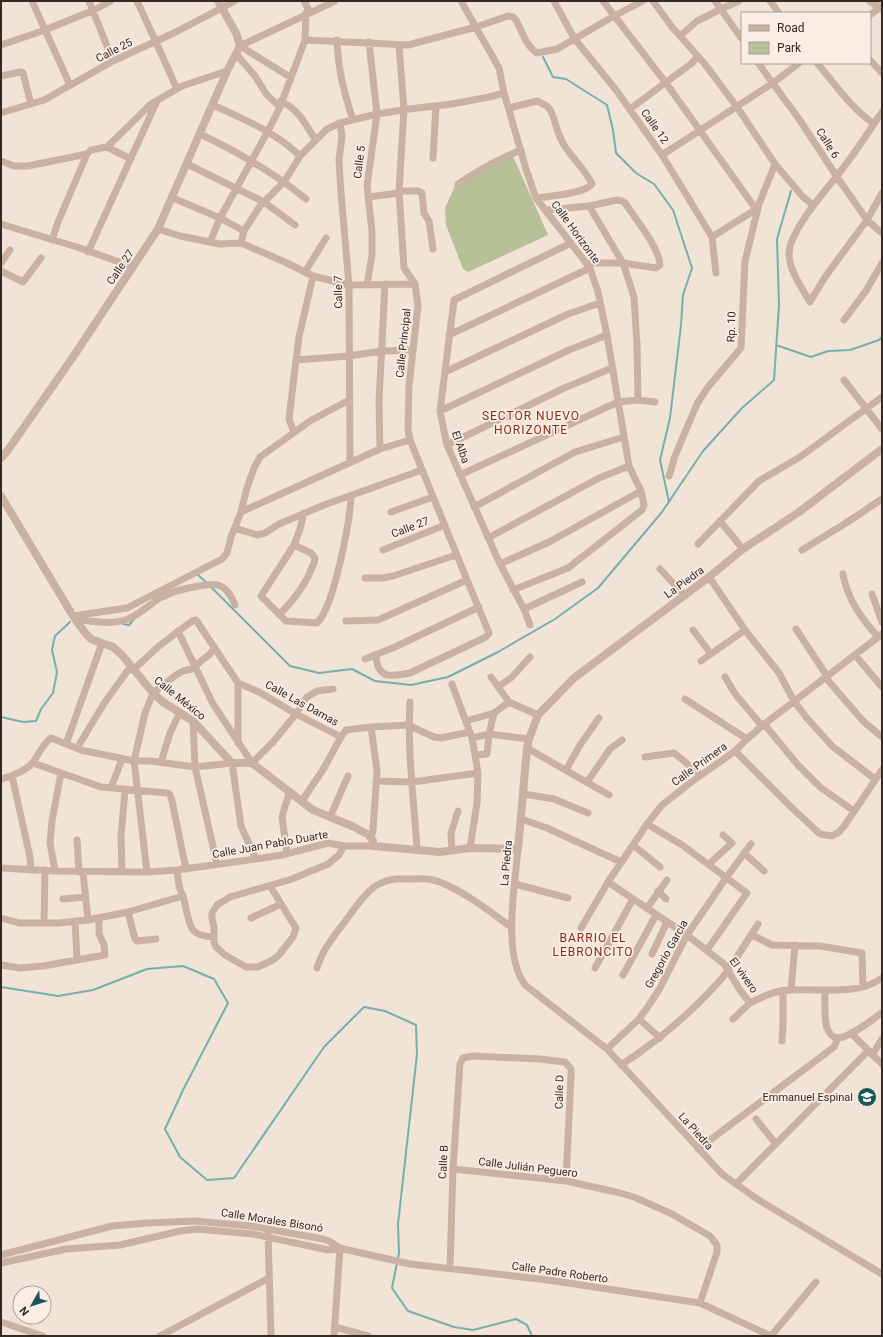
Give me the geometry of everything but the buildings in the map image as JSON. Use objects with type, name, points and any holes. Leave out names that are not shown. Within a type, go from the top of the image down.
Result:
[{"type":"street","points":[[32,1],[70,85]]},
{"type":"street","points":[[89,1],[94,10],[113,61]]},
{"type":"street","points":[[1,45],[45,30],[94,10],[111,1]]},
{"type":"street","points":[[137,1],[177,90]]},
{"type":"street","name":"Calle 25","points":[[1,113],[44,100],[113,61],[156,42],[220,5],[235,1]]},
{"type":"street","points":[[210,242],[220,218],[268,131],[305,40],[308,13],[304,1]]},
{"type":"street","points":[[238,50],[308,13],[335,1]]},
{"type":"street","name":"Calle Horizonte","points":[[461,1],[499,68],[504,93],[536,198],[589,266],[600,302],[607,335],[629,466],[641,491],[644,505],[642,510],[568,568],[513,590]]},
{"type":"street","name":"Calle 12","points":[[554,1],[574,38],[630,109],[662,155],[712,237],[716,273]]},
{"type":"street","points":[[603,1],[666,83],[753,205],[758,208],[712,237]]},
{"type":"street","points":[[305,40],[337,40],[408,45],[476,27],[508,16],[513,17],[516,20],[528,44],[532,50],[537,53],[557,49],[574,38],[643,1]]},
{"type":"street","points":[[653,1],[737,107],[776,164],[803,197],[813,205]]},
{"type":"street","points":[[715,1],[741,38]]},
{"type":"street","points":[[680,36],[697,21],[739,1]]},
{"type":"street","points":[[770,1],[778,12]]},
{"type":"street","points":[[870,1],[881,8],[871,14]]},
{"type":"street","points":[[220,5],[236,33],[238,50],[267,95],[280,104],[292,107],[316,140]]},
{"type":"street","points":[[337,40],[338,63],[342,85],[353,120]]},
{"type":"street","name":"Calle 5","points":[[367,284],[372,255],[372,231],[367,186],[377,114],[369,42]]},
{"type":"street","name":"Calle Principal","points":[[376,655],[376,663],[382,672],[390,676],[398,676],[410,673],[486,637],[490,633],[456,555],[410,440],[408,430],[409,386],[418,306],[415,284],[404,268],[399,192],[404,110],[399,45]]},
{"type":"street","points":[[238,50],[290,77]]},
{"type":"street","name":"Calle 27","points":[[1,458],[134,267],[158,229],[173,198],[227,71],[238,50]]},
{"type":"street","points":[[630,109],[692,63],[698,56]]},
{"type":"street","points":[[871,61],[882,73]]},
{"type":"street","name":"Calle 6","points":[[759,64],[807,130],[867,220],[882,233]]},
{"type":"street","points":[[662,155],[773,83],[798,64]]},
{"type":"street","points":[[818,64],[854,107],[874,124]]},
{"type":"street","points":[[52,240],[58,222],[87,154],[91,150],[107,147],[151,104],[156,101],[182,86],[227,71]]},
{"type":"street","points":[[1,76],[21,72],[31,104]]},
{"type":"street","points":[[241,243],[244,231],[260,206],[284,182],[300,156],[327,129],[340,123],[377,114],[436,106],[504,93]]},
{"type":"street","points":[[88,252],[156,101]]},
{"type":"street","points":[[509,108],[537,101],[548,107],[566,150],[582,167],[592,184],[582,190],[536,198]]},
{"type":"street","points":[[213,105],[268,131],[300,156]]},
{"type":"street","points":[[433,158],[436,106]]},
{"type":"street","points":[[882,112],[837,177],[813,205],[802,221],[790,245],[790,258],[795,276],[810,302],[825,276],[867,220],[882,193]]},
{"type":"street","name":"Calle 7","points":[[340,123],[342,136],[339,160],[340,187],[349,285],[350,462]]},
{"type":"street","points":[[200,134],[252,161],[284,182],[306,199]]},
{"type":"street","points":[[107,147],[130,159]]},
{"type":"street","points":[[458,184],[504,157],[521,150]]},
{"type":"street","points":[[1,160],[14,166],[28,166],[87,154]]},
{"type":"street","points":[[187,164],[264,202],[295,225]]},
{"type":"street","name":"Rp. 10","points":[[669,476],[674,456],[697,404],[708,387],[741,348],[745,261],[758,208],[776,164]]},
{"type":"street","points":[[369,197],[399,192],[418,191],[422,193],[424,213],[429,222],[433,249]]},
{"type":"street","points":[[173,198],[220,218],[244,231]]},
{"type":"street","points":[[449,335],[589,266],[624,263],[656,268],[660,265],[660,260],[651,242],[625,203],[622,201],[617,200],[589,206],[546,210]]},
{"type":"street","points":[[589,206],[624,263],[634,297],[638,400]]},
{"type":"street","points":[[1,224],[134,267]]},
{"type":"street","points":[[158,229],[180,236],[210,242],[229,244],[241,243],[314,276],[349,285],[415,284]]},
{"type":"street","points":[[306,272],[326,238]]},
{"type":"street","name":"El Alba","points":[[530,626],[524,609],[500,564],[447,445],[440,410],[454,300],[571,243]]},
{"type":"street","points":[[1,263],[10,250]]},
{"type":"street","points":[[1,271],[23,282],[41,258]]},
{"type":"street","points":[[844,320],[866,291],[882,263]]},
{"type":"street","points":[[294,432],[289,419],[296,360],[299,337],[314,276]]},
{"type":"street","points":[[380,449],[379,401],[385,284]]},
{"type":"street","points":[[445,372],[568,314],[600,302]]},
{"type":"street","points":[[440,410],[569,350],[607,335]]},
{"type":"street","points":[[296,360],[349,356],[382,351],[413,350]]},
{"type":"street","points":[[447,445],[562,389],[612,368]]},
{"type":"street","points":[[844,380],[882,429]]},
{"type":"street","points":[[698,544],[758,481],[800,458],[882,397]]},
{"type":"street","points":[[75,619],[127,608],[222,559],[226,553],[241,512],[254,468],[260,457],[310,421],[349,400]]},
{"type":"street","points":[[460,475],[618,402],[638,400],[655,402]]},
{"type":"street","points":[[474,507],[575,452],[624,437]]},
{"type":"street","points":[[241,512],[380,449],[410,440]]},
{"type":"street","name":"La Piedra","points":[[882,449],[799,512],[743,549],[709,577],[574,678],[538,715],[527,748],[511,927],[515,963],[519,975],[525,985],[607,1050],[722,1174],[757,1199],[882,1274]]},
{"type":"street","points":[[488,538],[600,478],[629,466]]},
{"type":"street","points":[[235,528],[257,535],[265,533],[279,524],[304,513],[422,470]]},
{"type":"street","points":[[500,564],[549,542],[641,491]]},
{"type":"street","name":"Calle México","points":[[1,496],[82,629],[91,639],[113,647],[153,693],[163,702],[193,721],[232,763]]},
{"type":"street","points":[[304,513],[300,530],[294,545],[261,596],[286,621],[317,623],[322,618],[334,588],[350,512],[351,496]]},
{"type":"street","points":[[391,512],[433,496]]},
{"type":"street","points":[[802,550],[882,499]]},
{"type":"street","points":[[720,521],[743,549]]},
{"type":"street","name":"Calle 27","points":[[383,550],[445,525]]},
{"type":"street","points":[[280,614],[300,590],[314,563],[314,558],[311,553],[294,545]]},
{"type":"street","points":[[365,578],[383,578],[393,576],[456,555]]},
{"type":"street","points":[[660,569],[684,595]]},
{"type":"street","points":[[843,574],[845,585],[857,612],[880,636]]},
{"type":"street","points":[[709,577],[745,630],[779,672],[794,701],[806,717],[832,746],[875,779]]},
{"type":"street","points":[[346,621],[378,620],[467,580]]},
{"type":"street","points":[[524,609],[582,582]]},
{"type":"street","points":[[75,619],[108,623],[124,620],[134,616],[161,598],[178,590],[211,583],[225,589],[231,596],[235,605]]},
{"type":"street","points":[[872,594],[882,622]]},
{"type":"street","points":[[365,659],[395,647],[478,607]]},
{"type":"street","points":[[77,748],[106,702],[132,668],[178,631],[192,621],[196,620],[238,683],[238,743]]},
{"type":"street","points":[[796,629],[826,677],[863,721],[882,737]]},
{"type":"street","points":[[693,630],[711,654]]},
{"type":"street","points":[[701,661],[745,630]]},
{"type":"street","points":[[178,631],[213,704],[252,763],[313,810],[352,826],[371,837]]},
{"type":"street","name":"Calle Primera","points":[[581,928],[621,862],[647,824],[669,799],[735,751],[746,739],[763,725],[880,636]]},
{"type":"street","points":[[66,744],[102,643]]},
{"type":"street","points":[[147,872],[134,761],[146,713],[153,693],[176,675],[195,667],[214,648]]},
{"type":"street","points":[[855,655],[882,687]]},
{"type":"street","points":[[498,687],[512,676],[530,657]]},
{"type":"street","points":[[491,677],[508,702],[538,715]]},
{"type":"street","points":[[725,677],[736,695],[798,765],[821,788],[854,811]]},
{"type":"street","name":"Calle Las Damas","points":[[238,683],[259,692],[296,714],[341,737],[346,730],[408,725],[434,737],[441,738],[489,734]]},
{"type":"street","points":[[452,684],[471,735],[478,773],[478,803],[470,848]]},
{"type":"street","points":[[1,779],[12,776],[33,763],[46,741],[50,738],[77,748],[134,761],[161,762],[195,768],[232,763],[252,763],[273,742],[296,714],[306,698],[317,691],[333,689]]},
{"type":"street","points":[[685,699],[746,739]]},
{"type":"street","points":[[410,702],[408,725],[409,750],[417,849]]},
{"type":"street","points":[[466,721],[494,713],[508,702]]},
{"type":"street","points":[[161,762],[170,733],[180,712]]},
{"type":"street","points":[[475,755],[487,754],[489,734],[494,713]]},
{"type":"street","points":[[566,770],[599,718]]},
{"type":"street","points":[[193,721],[195,768],[217,864]]},
{"type":"street","points":[[371,727],[377,771],[373,830],[371,837],[373,846]]},
{"type":"street","points":[[489,734],[529,739]]},
{"type":"street","points":[[302,801],[324,768],[341,737]]},
{"type":"street","points":[[587,782],[610,748],[622,740]]},
{"type":"street","points":[[527,748],[609,794]]},
{"type":"street","points":[[735,751],[820,834],[832,836],[839,832],[882,770]]},
{"type":"street","points":[[645,757],[674,753],[701,775]]},
{"type":"street","points":[[111,788],[122,759]]},
{"type":"street","points":[[33,763],[101,787],[167,793],[170,796],[186,869]]},
{"type":"street","points":[[232,763],[241,826],[256,859]]},
{"type":"street","points":[[54,871],[50,843],[52,821],[62,773]]},
{"type":"street","points":[[377,781],[412,782],[478,773]]},
{"type":"street","points":[[12,776],[30,857],[31,870]]},
{"type":"street","points":[[330,817],[348,776]]},
{"type":"street","points":[[122,872],[121,836],[124,790]]},
{"type":"street","points":[[287,853],[282,817],[284,806],[290,792]]},
{"type":"street","points":[[524,794],[554,799],[588,813]]},
{"type":"street","points":[[452,850],[451,833],[458,811]]},
{"type":"street","points":[[521,819],[547,828],[621,862]]},
{"type":"street","points":[[647,824],[682,845],[747,894],[707,950]]},
{"type":"street","points":[[709,864],[732,843],[723,835]]},
{"type":"street","points":[[77,840],[88,920]]},
{"type":"street","name":"Calle Juan Pablo Duarte","points":[[1,868],[81,872],[147,872],[177,870],[256,859],[328,843],[344,846],[373,846],[440,852],[470,848],[518,849]]},
{"type":"street","name":"Gregorio Garcia","points":[[607,1050],[639,1019],[660,988],[687,936],[751,844]]},
{"type":"street","points":[[633,845],[660,867]]},
{"type":"street","points":[[270,886],[296,928],[293,937],[279,955],[265,964],[252,968],[246,967],[219,950],[214,942],[212,913],[217,905],[230,897],[292,879],[328,864],[339,855],[344,846]]},
{"type":"street","points":[[744,854],[764,871]]},
{"type":"street","points":[[44,923],[46,870]]},
{"type":"street","points":[[177,870],[190,927],[200,935],[214,937]]},
{"type":"street","points":[[317,968],[331,941],[369,892],[375,886],[396,878],[431,879],[440,882],[451,887],[511,927]]},
{"type":"street","points":[[646,908],[667,880]]},
{"type":"street","name":"El vivero","points":[[608,882],[707,950],[729,969],[740,990],[750,1003],[766,995],[783,990],[825,990],[863,987],[871,985],[882,978]]},
{"type":"street","points":[[515,884],[568,898]]},
{"type":"street","points":[[658,892],[666,898]]},
{"type":"street","points":[[1,918],[19,923],[88,920],[128,912],[183,896]]},
{"type":"street","points":[[62,899],[85,897]]},
{"type":"street","points":[[596,968],[633,899]]},
{"type":"street","points":[[251,918],[281,904]]},
{"type":"street","points":[[128,912],[135,939],[137,941],[156,939]]},
{"type":"street","points":[[623,975],[656,915]]},
{"type":"street","points":[[1,965],[12,968],[43,966],[105,955],[104,945],[99,934],[99,918]]},
{"type":"street","points":[[75,921],[77,959]]},
{"type":"street","points":[[652,954],[667,922]]},
{"type":"street","points":[[621,1065],[660,1038],[710,993],[729,969],[758,924]]},
{"type":"street","points":[[752,935],[772,945],[831,947],[862,953],[863,987]]},
{"type":"street","points":[[791,990],[795,945]]},
{"type":"street","points":[[782,1041],[783,990]]},
{"type":"street","points":[[825,990],[826,1027],[830,1034],[834,1037],[838,1038],[851,1034],[882,1013]]},
{"type":"street","points":[[733,1019],[750,1003]]},
{"type":"street","points":[[639,1019],[660,1038]]},
{"type":"street","points":[[851,1034],[882,1064]]},
{"type":"street","points":[[698,1149],[834,1047],[838,1038]]},
{"type":"street","points":[[736,1184],[870,1053],[882,1039]]},
{"type":"street","name":"Calle D","points":[[463,1058],[473,1056],[540,1059],[565,1062],[571,1069],[566,1181]]},
{"type":"street","name":"Calle B","points":[[450,1268],[453,1169],[460,1064],[463,1058]]},
{"type":"street","points":[[756,1119],[776,1144]]},
{"type":"street","name":"Calle Julián Peguero","points":[[453,1169],[566,1181],[634,1197],[672,1214],[710,1236],[717,1246],[717,1252],[700,1303]]},
{"type":"street","name":"Calle Morales Bisonó","points":[[1,1255],[112,1226],[195,1221],[251,1226],[329,1241],[340,1248]]},
{"type":"street","name":"Calle Morales Bisonó","points":[[1,1262],[66,1249],[120,1245],[180,1231],[197,1229],[268,1237],[328,1250],[340,1248]]},
{"type":"street","points":[[267,1229],[270,1336]]},
{"type":"street","points":[[334,1336],[340,1248]]},
{"type":"street","name":"Calle Padre Roberto","points":[[340,1248],[410,1264],[548,1280],[632,1294],[668,1297],[700,1303],[771,1336]]},
{"type":"street","points":[[160,1336],[269,1278]]},
{"type":"street","points":[[771,1336],[816,1282]]},
{"type":"street","points":[[1,1322],[43,1336]]},
{"type":"street","points":[[334,1327],[368,1336]]},
{"type":"green space","points":[[513,156],[548,235],[468,272],[463,269],[446,225],[445,208],[455,186],[465,177]]},
{"type":"waterway","points":[[543,57],[553,77],[566,79],[607,105],[613,130],[616,153],[636,173],[654,184],[673,210],[692,268],[683,295],[670,418],[660,460],[669,502]]},
{"type":"waterway","points":[[210,586],[290,666],[319,673],[352,669],[375,681],[411,685],[448,677],[498,652],[555,619],[598,588],[662,512],[703,451],[742,408],[774,380],[779,305],[777,239],[791,191]]},
{"type":"waterway","points":[[776,345],[811,357],[828,351],[850,350],[879,340],[882,337]]},
{"type":"waterway","points":[[197,574],[207,583]]},
{"type":"waterway","points":[[123,624],[129,625],[135,618]]},
{"type":"waterway","points":[[1,717],[23,722],[36,721],[41,709],[53,693],[57,672],[52,650],[55,636],[70,622]]},
{"type":"waterway","points":[[1,987],[58,996],[93,990],[147,969],[183,966],[214,979],[228,1003],[183,1090],[165,1129],[180,1157],[207,1180],[234,1178],[324,1047],[364,1007],[385,1011],[416,1025],[417,1054],[398,1224],[399,1253],[392,1288],[408,1311],[454,1327],[473,1330],[516,1319],[527,1325],[532,1336]]},
{"type":"place","name":"Emmanuel Espinal","points":[[867,1097]]},
{"type":"district","name":"SECTOR NUEVO HORIZONTE","points":[[531,423]]},
{"type":"district","name":"BARRIO EL LEBRONCITO","points":[[593,945]]}]
